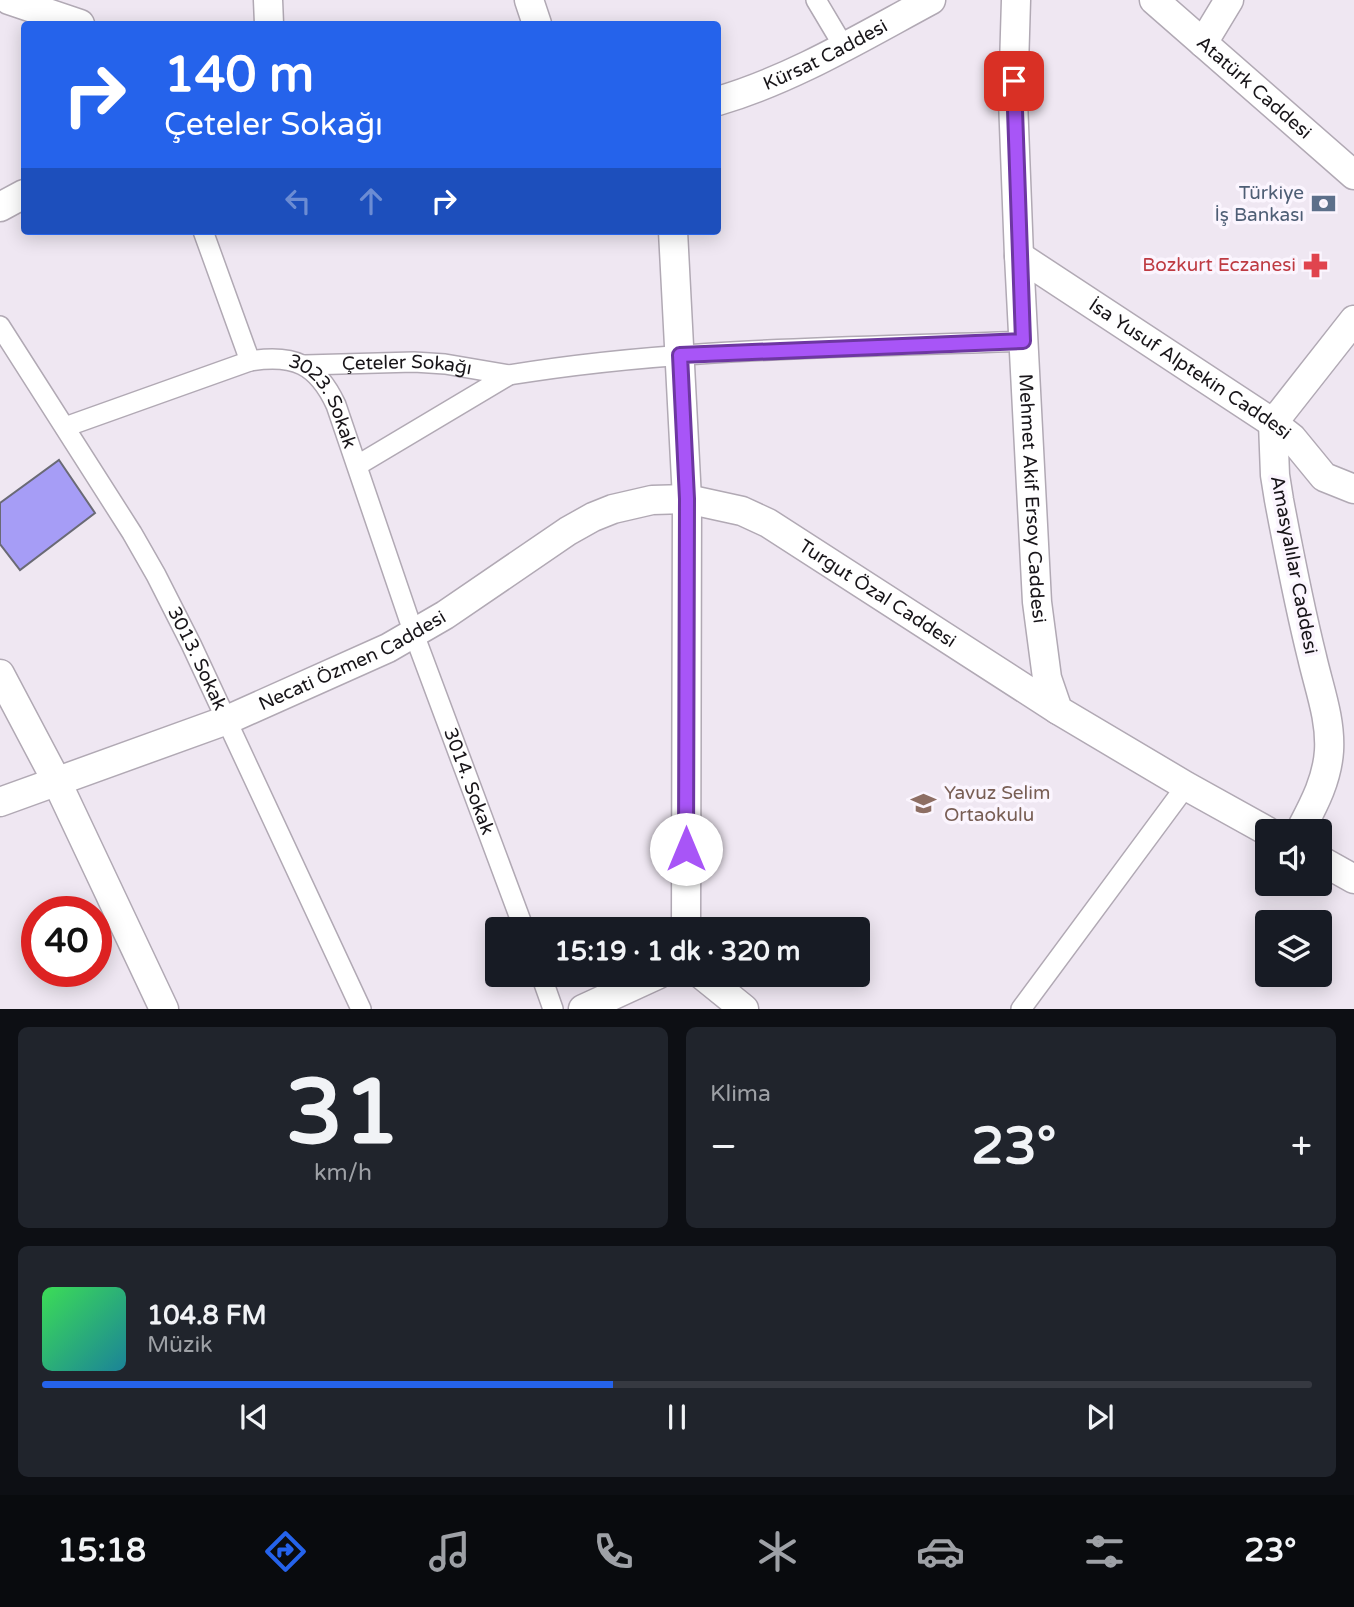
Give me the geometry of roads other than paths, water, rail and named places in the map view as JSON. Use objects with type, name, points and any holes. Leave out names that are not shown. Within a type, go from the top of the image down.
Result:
[{"type":"street","points":[[9,0],[71,21]]},
{"type":"street","points":[[268,0],[269,21]]},
{"type":"street","points":[[529,0],[536,21]]},
{"type":"street","points":[[816,0],[844,47]]},
{"type":"street","name":"Kürsat Caddesi","points":[[721,100],[748,91],[844,47],[931,0]]},
{"type":"street","name":"Mehmet Akif Ersoy Caddesi","points":[[1016,0],[1013,100],[1037,602],[1047,678],[1058,710]]},
{"type":"street","name":"Atatürk Caddesi","points":[[1154,0],[1354,175]]},
{"type":"street","points":[[1203,43],[1229,0]]},
{"type":"street","points":[[0,208],[21,196]]},
{"type":"street","points":[[204,235],[250,361]]},
{"type":"street","points":[[673,235],[687,499],[686,917]]},
{"type":"street","name":"İsa Yusuf Alptekin Caddesi","points":[[1019,256],[1273,424],[1292,438],[1324,477],[1354,489]]},
{"type":"street","points":[[1273,424],[1354,320]]},
{"type":"street","name":"3013. Sokak","points":[[0,326],[150,564],[227,720],[361,1009]]},
{"type":"street","name":"Çeteler Sokağı","points":[[305,365],[414,362],[445,364],[509,375],[597,361],[680,355],[1023,341]]},
{"type":"street","name":"3023. Sokak","points":[[65,427],[250,361],[276,358],[305,365],[317,374],[328,388],[358,465],[414,634]]},
{"type":"street","name":"Çeteler Sokağı","points":[[358,465],[509,375]]},
{"type":"street","name":"Amasyalılar Caddesi","points":[[1273,424],[1275,475],[1329,733],[1325,773],[1317,799],[1306,819]]},
{"type":"street","name":"Turgut Özal Caddesi","points":[[687,499],[742,511],[768,523],[1058,710]]},
{"type":"street","name":"Necati Özmen Caddesi","points":[[0,802],[56,779],[227,720],[388,648],[414,634],[593,517],[631,504],[652,500],[687,499]]},
{"type":"street","name":"3014. Sokak","points":[[414,634],[520,917]]},
{"type":"street","points":[[0,674],[56,779],[164,1009]]},
{"type":"street","points":[[1058,710],[1255,824]]},
{"type":"street","points":[[1021,1009],[1186,786]]},
{"type":"street","points":[[1332,867],[1354,879]]},
{"type":"street","points":[[545,987],[553,1009]]},
{"type":"street","points":[[583,1009],[631,987]]},
{"type":"street","points":[[717,987],[744,1009]]},
{"type":"place","name":"Türkiye İş Bankası","points":[[1324,204]]},
{"type":"place","name":"Bozkurt Eczanesi","points":[[1316,265]]},
{"type":"place","name":"Yavuz Selim Ortaokulu","points":[[924,804]]}]
